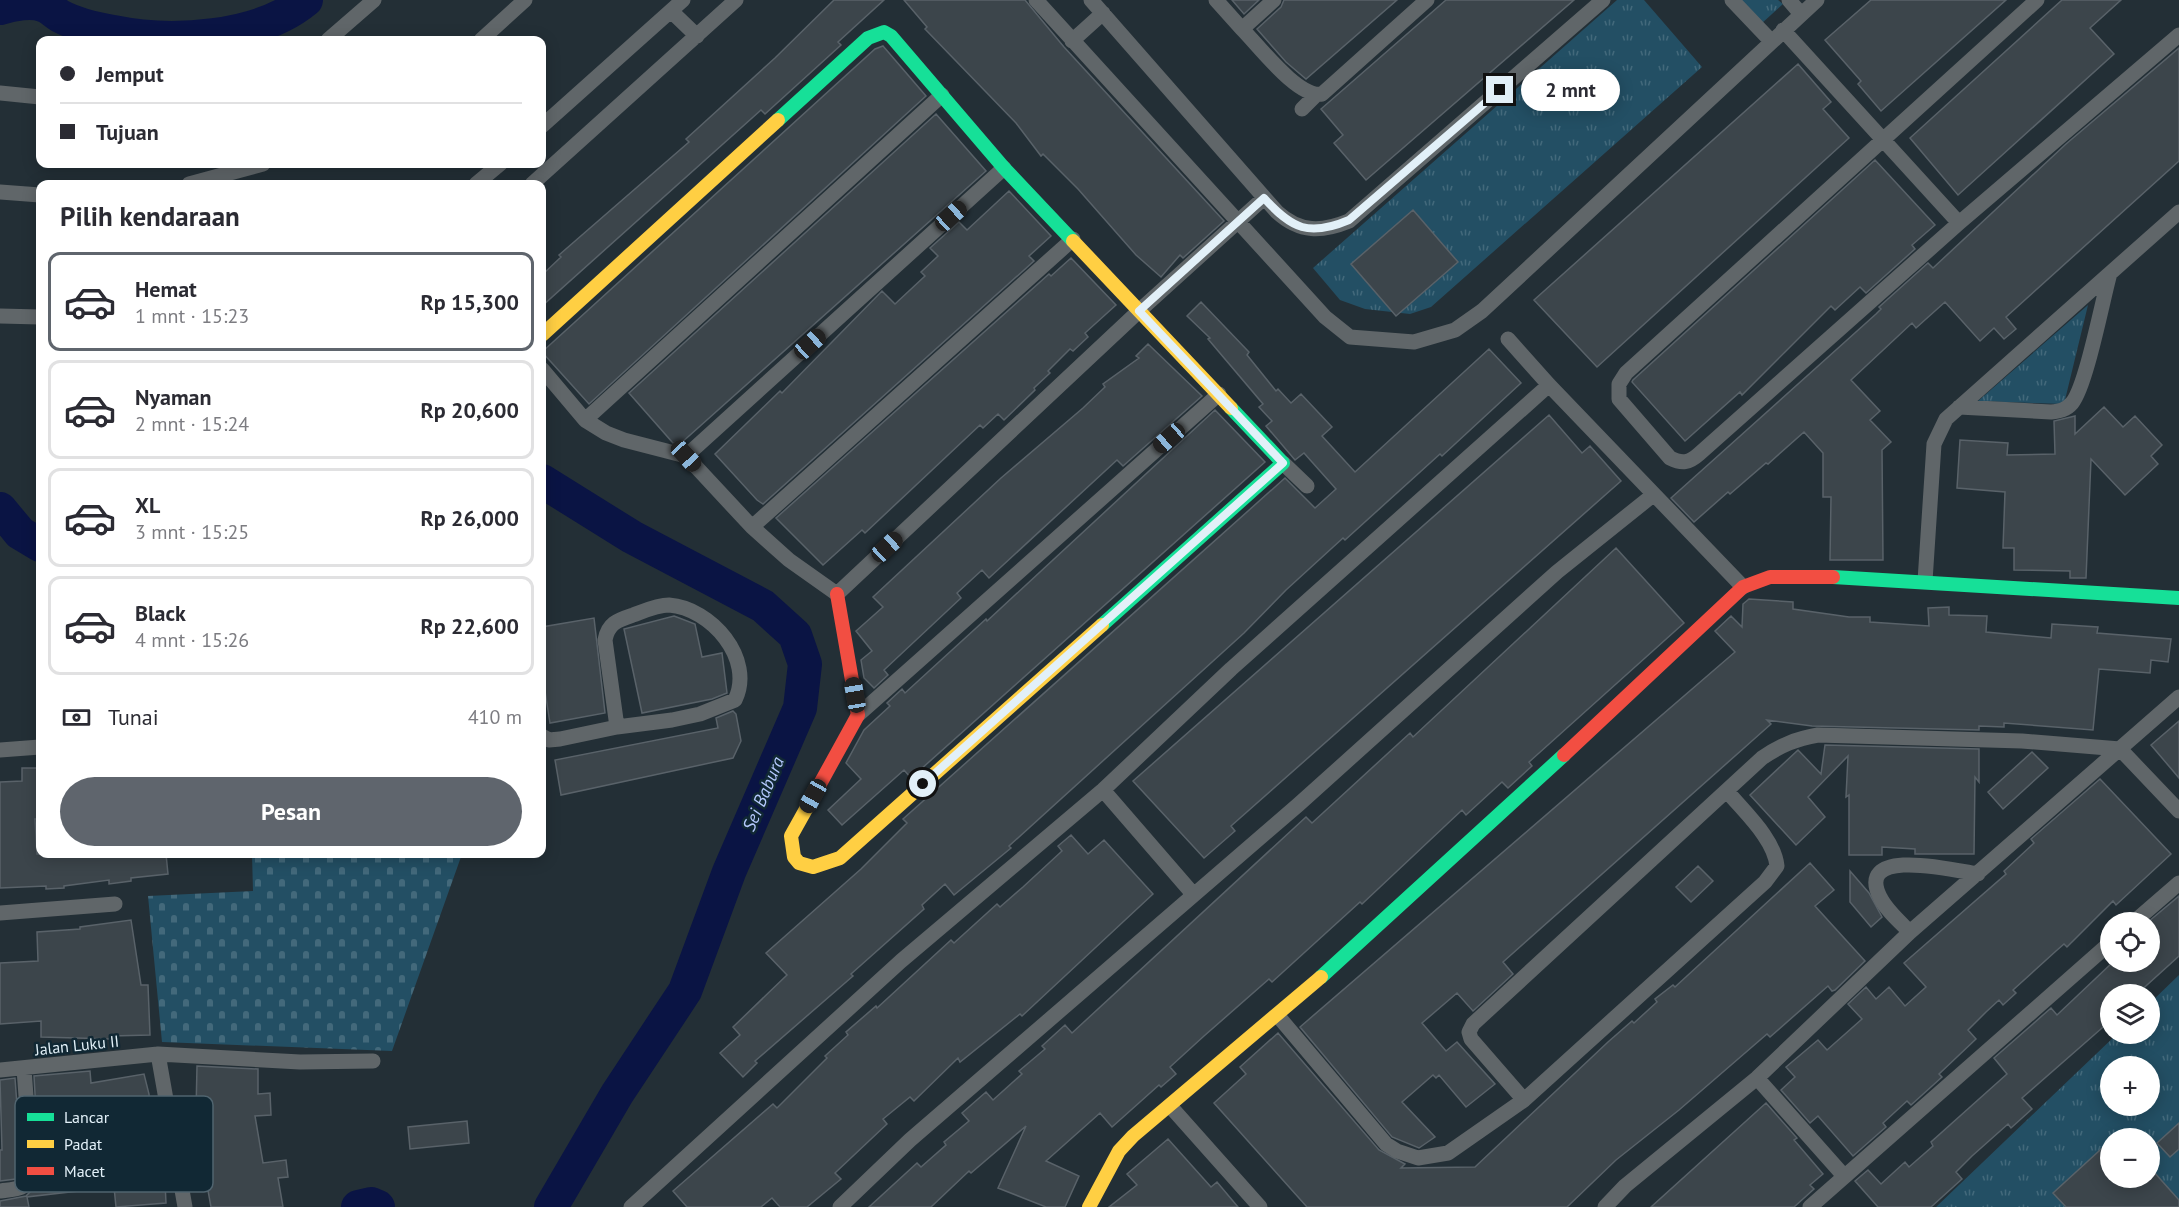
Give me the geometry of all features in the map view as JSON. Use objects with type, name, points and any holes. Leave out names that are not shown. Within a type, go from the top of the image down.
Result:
[{"type":"street","points":[[333,36],[374,0]]},
{"type":"street","points":[[485,36],[525,0]]},
{"type":"street","points":[[536,180],[736,0]]},
{"type":"street","points":[[1036,0],[1325,317],[1350,337],[1414,342],[1455,330],[1482,311],[1817,0]]},
{"type":"street","points":[[1091,0],[1264,198],[1287,221],[1301,228],[1332,228],[1349,220],[1603,0]]},
{"type":"street","points":[[1216,0],[1297,85],[1316,95]]},
{"type":"street","points":[[1242,29],[1274,0]]},
{"type":"street","points":[[1302,109],[1316,95],[1322,94],[1427,0]]},
{"type":"street","points":[[1732,0],[1771,41]]},
{"type":"street","points":[[1789,0],[1801,14]]},
{"type":"street","points":[[2037,0],[1882,138],[1626,373],[1617,392],[1622,405],[1670,458],[1680,463],[1690,461],[1700,454],[1959,223],[2179,35]]},
{"type":"street","points":[[546,122],[677,5],[696,36]]},
{"type":"street","points":[[1072,41],[1103,13]]},
{"type":"street","points":[[1783,30],[1959,223]]},
{"type":"street","points":[[546,331],[868,38],[878,33],[891,36],[1004,168],[1073,238],[1139,311],[1306,486]]},
{"type":"street","points":[[0,93],[36,97]]},
{"type":"street","points":[[585,420],[942,95]]},
{"type":"street","points":[[204,180],[249,168]]},
{"type":"street","points":[[481,180],[495,168]]},
{"type":"street","points":[[686,456],[1004,168]]},
{"type":"street","points":[[0,192],[36,195]]},
{"type":"street","points":[[837,594],[1139,311],[1264,198]]},
{"type":"street","points":[[1925,581],[1934,444],[1946,419],[2109,277],[2179,212]]},
{"type":"street","points":[[752,527],[1073,238]]},
{"type":"street","points":[[1959,407],[2051,412],[2062,411],[2070,406],[2080,387],[2109,277]]},
{"type":"street","points":[[0,316],[36,317]]},
{"type":"street","points":[[1508,339],[1653,495],[1743,587]]},
{"type":"street","points":[[546,374],[585,420],[624,440],[686,456],[752,527],[789,560],[837,594],[858,715]]},
{"type":"street","points":[[631,1207],[901,961],[1103,790],[1232,669],[1549,385]]},
{"type":"street","points":[[1219,394],[858,715],[791,836],[790,848],[800,864],[811,868],[822,868],[840,858],[1283,463]]},
{"type":"street","points":[[840,1207],[910,1140],[1192,894],[1298,805],[1557,572],[1653,495]]},
{"type":"street","points":[[1089,1207],[1119,1151],[1278,1016],[1516,800],[1743,587],[1770,577],[1802,575],[2179,598]]},
{"type":"street","points":[[546,737],[560,739],[700,714],[735,700],[741,685],[737,661],[724,636],[695,612],[668,605],[614,622],[607,630],[605,640],[617,727]]},
{"type":"street","points":[[1605,1207],[1625,1186],[1757,1078],[1910,933],[2179,698]]},
{"type":"street","points":[[1524,1100],[1471,1039],[1469,1032],[1473,1024],[1762,758],[1782,745],[1798,738],[1818,735],[2022,741],[2120,749],[2179,811]]},
{"type":"street","points":[[0,750],[36,747]]},
{"type":"street","points":[[1103,790],[1192,894]]},
{"type":"street","points":[[1278,1016],[1386,1144],[1408,1156],[1429,1158],[1448,1153],[1524,1100],[1765,882],[1777,866],[1776,856],[1769,843],[1727,791]]},
{"type":"street","points":[[1910,933],[1881,900],[1877,892],[1876,882],[1887,867],[1905,864],[1978,874]]},
{"type":"street","points":[[2146,912],[2179,883]]},
{"type":"street","points":[[0,913],[115,904]]},
{"type":"street","points":[[1810,1207],[2100,952]]},
{"type":"street","points":[[158,1054],[165,1096]]},
{"type":"street","name":"Jalan Luku II","points":[[0,1070],[158,1054],[300,1062],[373,1060]]},
{"type":"street","points":[[24,1069],[26,1096]]},
{"type":"street","points":[[1757,1078],[1844,1176]]},
{"type":"street","points":[[1171,1107],[1260,1207]]},
{"type":"street","points":[[0,1191],[15,1189]]},
{"type":"street","points":[[181,1192],[184,1207]]},
{"type":"green space","points":[[1617,0],[1644,0],[1702,67],[1431,307],[1410,314],[1365,309],[1340,300],[1313,268]]},
{"type":"green space","points":[[1739,0],[1778,0],[1783,4],[1761,24]]},
{"type":"green space","points":[[2088,305],[2064,404],[1978,401]]},
{"type":"green space","points":[[252,858],[461,858],[392,1051],[162,1042],[148,896],[253,891]]},
{"type":"green space","points":[[2179,975],[2179,1207],[1936,1207],[2107,1044],[2160,1044],[2160,993]]},
{"type":"building","points":[[834,0],[884,0],[838,42],[841,45],[765,114],[761,110],[546,302],[546,271],[561,257],[559,255],[689,142],[686,139],[775,58]]},
{"type":"building","points":[[904,0],[1025,0],[1064,47],[1224,221],[1183,258],[1180,255],[1161,277],[1136,255],[1078,189],[1043,154],[1041,156],[1016,123],[925,29],[927,27]]},
{"type":"building","points":[[1232,0],[1259,0],[1244,14]]},
{"type":"building","points":[[1284,0],[1397,0],[1306,79],[1286,62],[1257,29],[1281,7]]},
{"type":"building","points":[[1446,0],[1574,0],[1366,180],[1334,143],[1343,135],[1321,109]]},
{"type":"building","points":[[1871,0],[2006,0],[1881,111],[1858,84],[1861,81],[1825,40]]},
{"type":"building","points":[[2062,0],[2121,0],[2090,28],[2114,54],[1958,195],[1910,138]]},
{"type":"building","points":[[883,46],[926,96],[589,404],[546,356],[546,348],[875,49]]},
{"type":"building","points":[[2179,48],[2179,161],[2006,317],[2016,329],[2004,339],[1994,328],[1980,341],[1945,302],[1916,328],[1912,323],[1851,380],[1880,411],[1870,420],[1891,442],[1882,450],[1883,560],[1830,560],[1831,497],[1823,497],[1823,453],[1804,432],[1768,464],[1766,463],[1730,494],[1728,492],[1694,522],[1671,498],[1876,314],[1881,309],[1879,307],[1928,263],[1933,268],[2066,144]]},
{"type":"building","points":[[1798,64],[1831,102],[1823,109],[1849,138],[1597,367],[1534,300]]},
{"type":"building","points":[[936,114],[986,171],[680,444],[673,443],[629,393]]},
{"type":"building","points":[[1875,160],[1935,225],[1912,245],[1915,249],[1866,293],[1860,287],[1835,310],[1831,306],[1742,395],[1740,392],[1685,441],[1632,382],[1633,380]]},
{"type":"building","points":[[1009,191],[1051,236],[1029,256],[1034,261],[763,504],[757,500],[715,454],[780,391],[782,393],[882,291],[895,304],[925,276],[921,272],[938,256],[930,248],[959,222],[967,230]]},
{"type":"building","points":[[1413,210],[1458,262],[1396,316],[1351,264]]},
{"type":"building","points":[[1071,258],[1116,305],[1085,333],[1088,337],[1073,351],[1070,349],[1048,371],[1050,373],[1034,388],[1035,390],[1004,420],[998,414],[983,428],[980,425],[865,533],[862,530],[823,565],[776,518],[1049,274],[1051,276]]},
{"type":"building","points":[[1201,302],[1249,352],[1247,355],[1276,391],[1278,389],[1291,403],[1301,394],[1332,427],[1322,436],[1355,472],[1489,349],[1521,383],[1442,456],[1440,454],[1345,540],[1343,538],[1286,590],[1244,633],[1009,846],[1011,848],[954,895],[945,884],[922,905],[924,909],[851,974],[853,976],[755,1061],[757,1063],[743,1077],[720,1053],[740,1035],[733,1027],[787,975],[766,953],[861,869],[907,823],[903,819],[1285,478],[1315,508],[1336,489],[1304,453],[1295,460],[1266,426],[1272,421],[1259,407],[1263,404],[1208,339],[1210,338],[1187,316]]},
{"type":"building","points":[[1148,344],[1202,396],[1123,466],[1117,460],[989,578],[982,570],[957,593],[961,598],[884,670],[888,675],[874,688],[864,678],[861,660],[872,651],[856,631],[883,607],[873,597],[1001,478],[1083,408],[1105,387],[1103,384],[1139,358],[1136,356]]},
{"type":"building","points":[[2104,407],[2123,427],[2135,416],[2162,445],[2151,456],[2158,464],[2125,495],[2091,459],[2086,578],[2070,578],[2070,571],[2014,570],[2014,548],[2003,548],[2005,492],[1957,488],[1960,440],[2008,443],[2007,455],[2055,454],[2054,421],[2075,416],[2075,434]]},
{"type":"building","points":[[1215,410],[1265,462],[911,778],[904,770],[842,825],[828,810],[861,779],[846,763],[864,730],[890,706],[887,703],[902,689],[905,693],[986,619],[987,621]]},
{"type":"building","points":[[1549,415],[1582,453],[1590,446],[1621,481],[1231,826],[1235,831],[1204,858],[1133,781]]},
{"type":"building","points":[[1616,548],[1684,623],[1529,762],[1532,766],[1508,788],[1502,782],[1466,815],[1462,810],[1362,904],[1360,902],[1272,982],[1269,979],[1204,1036],[1170,1067],[1176,1074],[1161,1087],[1159,1085],[1112,1127],[1100,1113],[1046,1161],[1079,1176],[1065,1207],[1046,1207],[998,1188],[1026,1126],[971,1173],[969,1171],[931,1207],[869,1207],[917,1163],[921,1167],[946,1145],[944,1142],[969,1121],[962,1113],[986,1092],[993,1100],[1022,1074],[1019,1071],[1045,1049],[1042,1046],[1065,1025],[1072,1033],[1306,817],[1312,823],[1410,733],[1413,737]]},
{"type":"building","points":[[1749,599],[1793,602],[1793,609],[1849,617],[1870,617],[1870,622],[1929,626],[1928,608],[1949,607],[1949,615],[1987,616],[1986,632],[2051,638],[2052,624],[2098,627],[2097,633],[2171,639],[2168,662],[2151,660],[2150,673],[2099,669],[2093,730],[2004,723],[2004,727],[1979,726],[1979,730],[1812,726],[1767,720],[1771,724],[1503,962],[1513,974],[1473,1011],[1457,993],[1422,1023],[1446,1051],[1457,1042],[1495,1084],[1466,1107],[1439,1075],[1436,1078],[1433,1075],[1402,1102],[1435,1137],[1419,1148],[1392,1137],[1300,1027],[1735,652],[1715,631],[1731,616],[1742,627],[1743,604]]},
{"type":"building","points":[[674,616],[695,624],[702,657],[722,653],[727,693],[712,699],[642,713],[624,629]]},
{"type":"building","points":[[594,618],[605,713],[550,723],[546,698],[546,626]]},
{"type":"building","points":[[733,711],[736,714],[741,741],[733,758],[561,795],[555,760],[718,728],[716,718]]},
{"type":"building","points":[[2179,721],[2179,778],[2151,745]]},
{"type":"building","points":[[1825,745],[1979,749],[1979,782],[1975,777],[1974,854],[1915,854],[1915,849],[1882,847],[1882,855],[1849,855],[1849,795],[1846,797],[1848,756],[1808,797],[1825,817],[1796,845],[1750,795],[1798,750],[1821,774]]},
{"type":"building","points":[[2032,752],[2048,768],[2003,809],[1988,792]]},
{"type":"building","points":[[22,768],[36,768],[36,858],[166,858],[168,874],[131,878],[131,881],[109,884],[109,880],[64,886],[64,888],[46,889],[46,886],[0,888],[0,782],[22,781]]},
{"type":"building","points":[[2100,779],[2171,854],[2116,905],[2113,901],[2100,912],[2067,947],[2064,944],[2056,951],[2013,990],[2016,993],[2003,1005],[1999,1000],[1986,1012],[1968,1030],[1976,1039],[1939,1074],[1942,1077],[1911,1105],[1907,1101],[1883,1123],[1886,1127],[1853,1156],[1818,1116],[1810,1123],[1781,1090],[1795,1077],[1786,1067],[1818,1040],[1827,1050],[1862,1019],[1848,1004],[1866,987],[1876,999],[1889,987],[1905,1006],[1926,987],[1904,963],[2006,874],[2004,871],[2034,843],[2031,839]]},
{"type":"building","points":[[1071,835],[1088,854],[1104,840],[1153,894],[1022,1016],[1020,1014],[960,1062],[958,1058],[914,1101],[910,1097],[883,1119],[887,1124],[835,1173],[841,1179],[807,1207],[780,1207],[772,1198],[761,1207],[687,1207],[673,1191],[773,1104],[777,1108],[827,1058],[825,1056],[848,1035],[846,1032],[876,1006],[877,1008],[951,940],[954,943],[997,904],[1000,907],[1023,887],[1062,851],[1058,846]]},
{"type":"building","points":[[1810,863],[1834,890],[1815,906],[1865,961],[1835,990],[1832,991],[1828,986],[1770,1037],[1767,1034],[1679,1110],[1616,1160],[1567,1207],[1307,1207],[1214,1103],[1246,1074],[1240,1067],[1278,1033],[1379,1150],[1405,1164],[1401,1168],[1475,1167],[1608,1042],[1657,1002],[1655,999],[1673,985],[1675,987]]},
{"type":"building","points":[[1698,866],[1713,881],[1691,902],[1676,887]]},
{"type":"building","points":[[1850,871],[1869,893],[1882,917],[1871,927],[1850,902]]},
{"type":"building","points":[[2179,896],[2179,956],[2148,984],[2100,984],[2100,1030],[2022,1098],[2032,1109],[2011,1128],[2008,1124],[1972,1156],[1956,1172],[1962,1179],[1931,1207],[1878,1207],[1855,1181],[1868,1170],[1881,1184],[1905,1162],[1909,1167],[1933,1146],[1931,1142],[2007,1074],[1994,1058],[2051,1008],[2057,1015],[2102,972],[2160,972],[2160,912]]},
{"type":"building","points":[[131,920],[141,985],[148,985],[150,1035],[111,1036],[111,1039],[41,1037],[41,1021],[0,1024],[0,963],[38,961],[37,932],[80,929],[80,927]]},
{"type":"building","points":[[197,1066],[258,1069],[258,1094],[270,1093],[271,1115],[255,1116],[263,1163],[286,1160],[288,1177],[278,1178],[283,1207],[211,1207],[208,1192],[213,1192],[213,1096],[196,1096]]},
{"type":"building","points":[[90,1071],[91,1083],[144,1074],[149,1096],[35,1096],[34,1076]]},
{"type":"building","points":[[15,1078],[16,1096],[15,1179],[0,1181],[0,1150],[2,1150],[0,1080]]},
{"type":"building","points":[[1766,1103],[1797,1138],[1794,1140],[1823,1174],[1810,1185],[1814,1189],[1794,1207],[1651,1207]]},
{"type":"building","points":[[467,1121],[469,1143],[410,1149],[408,1127]]},
{"type":"building","points":[[2179,1123],[2179,1149],[2170,1157],[2160,1146],[2160,1140]]},
{"type":"building","points":[[1168,1139],[1211,1187],[1217,1182],[1238,1207],[1109,1207],[1137,1185],[1127,1174]]},
{"type":"building","points":[[2100,1150],[2100,1188],[2160,1188],[2160,1179],[2179,1200],[2179,1207],[2066,1207],[2053,1193]]},
{"type":"building","points":[[30,1192],[70,1192],[27,1197],[29,1207],[0,1207],[0,1201],[26,1196]]},
{"type":"building","points":[[114,1192],[165,1192],[166,1203],[116,1207]]},
{"type":"waterway","name":"Sei Babura","points":[[200,36],[240,30],[264,23],[287,13],[306,0]]},
{"type":"waterway","name":"Sei Babura","points":[[0,8],[16,4],[40,4],[60,16],[86,26],[136,36]]},
{"type":"waterway","name":"Sei Babura","points":[[546,483],[632,537],[763,606],[795,635],[805,664],[800,708],[729,872],[685,991],[617,1094],[551,1207]]},
{"type":"waterway","name":"Sei Babura","points":[[0,509],[20,533],[36,543]]},
{"type":"waterway","name":"Sei Babura","points":[[358,1207],[371,1204],[378,1207]]},
{"type":"traffic: fast","points":[[778,120],[868,38],[884,32],[891,36],[1004,168],[1073,241]]},
{"type":"traffic: fast","points":[[1102,625],[1283,463],[1231,408]]},
{"type":"traffic: fast","points":[[1833,577],[2179,598]]},
{"type":"traffic: fast","points":[[1321,977],[1564,755]]},
{"type":"traffic: slow","points":[[546,331],[778,120]]},
{"type":"traffic: slow","points":[[1073,241],[1231,408]]},
{"type":"traffic: slow","points":[[815,793],[791,836],[794,857],[799,863],[813,867],[840,858],[1102,625]]},
{"type":"traffic: slow","points":[[1089,1207],[1119,1151],[1133,1136],[1321,977]]},
{"type":"traffic: jam","points":[[1564,755],[1743,587],[1770,577],[1833,577]]},
{"type":"traffic: jam","points":[[815,793],[858,715],[837,594]]},
{"type":"route","points":[[923,784],[1283,463],[1139,311],[1264,198],[1287,221],[1301,228],[1332,228],[1349,220],[1500,90]]}]
